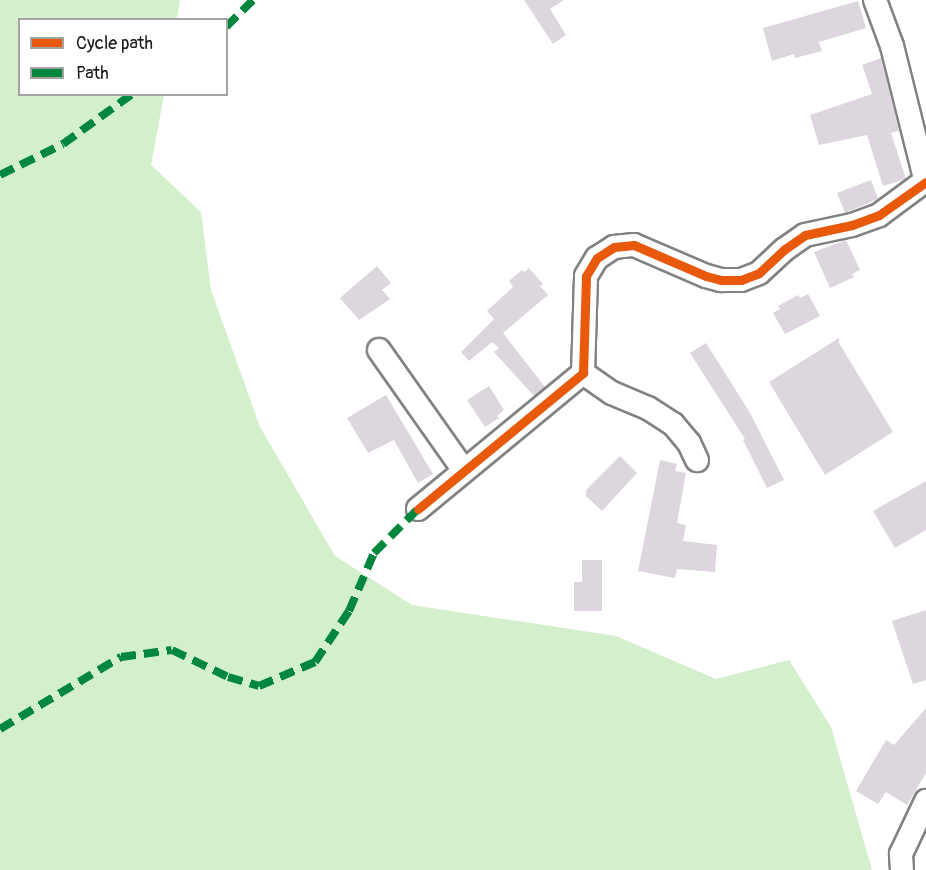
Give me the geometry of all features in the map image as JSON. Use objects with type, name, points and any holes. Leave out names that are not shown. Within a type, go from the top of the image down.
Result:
[{"type":"street","points":[[418,509],[463,469],[583,373],[586,276],[597,258],[614,247],[634,245],[706,276],[721,280],[741,280],[759,273],[805,235],[852,225],[879,215],[926,181],[880,2]]},
{"type":"street","points":[[379,350],[463,469]]},
{"type":"street","points":[[583,373],[612,393],[648,408],[673,424],[689,443],[696,460]]},
{"type":"street","points":[[902,870],[901,854],[926,801]]},
{"type":"green space","points":[[0,0],[180,0],[177,18],[18,18],[18,96],[164,96],[151,165],[201,212],[211,290],[260,427],[335,556],[412,605],[616,636],[716,679],[789,660],[831,727],[872,870],[0,870]]},
{"type":"building","points":[[524,0],[564,0],[550,9],[566,35],[553,44]]},
{"type":"building","points":[[858,1],[866,28],[819,42],[822,51],[795,58],[794,54],[772,61],[763,28]]},
{"type":"building","points":[[881,58],[899,131],[891,133],[906,179],[883,186],[867,135],[819,145],[810,115],[872,94],[862,65]]},
{"type":"building","points":[[871,180],[878,199],[845,213],[837,193]]},
{"type":"building","points":[[846,240],[860,270],[852,274],[854,277],[830,288],[814,252]]},
{"type":"building","points":[[377,266],[391,283],[382,290],[390,299],[359,320],[340,298]]},
{"type":"building","points":[[529,268],[543,284],[540,286],[548,295],[503,333],[545,387],[534,396],[494,352],[499,348],[492,342],[469,361],[461,352],[494,319],[487,311],[513,287],[509,281],[522,270],[524,272]]},
{"type":"building","points":[[808,294],[820,316],[785,334],[773,313],[780,309],[778,306],[798,295],[800,298]]},
{"type":"building","points":[[839,338],[839,343],[893,432],[825,475],[769,382]]},
{"type":"building","points":[[706,343],[749,411],[784,480],[767,488],[743,440],[745,439],[690,353]]},
{"type":"building","points":[[489,386],[504,410],[497,416],[499,418],[485,427],[467,400]]},
{"type":"building","points":[[386,395],[433,474],[418,483],[394,440],[368,453],[347,418]]},
{"type":"building","points":[[620,456],[637,473],[602,511],[586,496],[586,490]]},
{"type":"building","points":[[660,460],[677,464],[675,471],[686,473],[677,523],[686,525],[683,541],[717,545],[715,572],[677,569],[675,578],[638,571]]},
{"type":"building","points":[[926,481],[926,530],[895,548],[873,511]]},
{"type":"building","points":[[582,560],[602,560],[602,611],[574,611],[574,582],[582,582]]},
{"type":"building","points":[[926,610],[926,680],[913,684],[892,621]]},
{"type":"building","points":[[926,708],[926,773],[907,805],[886,792],[878,804],[856,791],[886,740],[894,745]]},
{"type":"marked path","points":[[228,25],[253,0]]},
{"type":"marked path","points":[[0,175],[63,144],[129,96]]},
{"type":"marked path","points":[[0,729],[121,657],[172,650],[228,677],[259,686],[315,662],[349,611],[374,553],[418,509]]},
{"type":"cycle path","points":[[418,509],[583,373],[586,276],[597,258],[614,247],[634,245],[706,276],[721,280],[741,280],[759,273],[785,249],[805,235],[852,225],[879,215],[926,182]]}]
